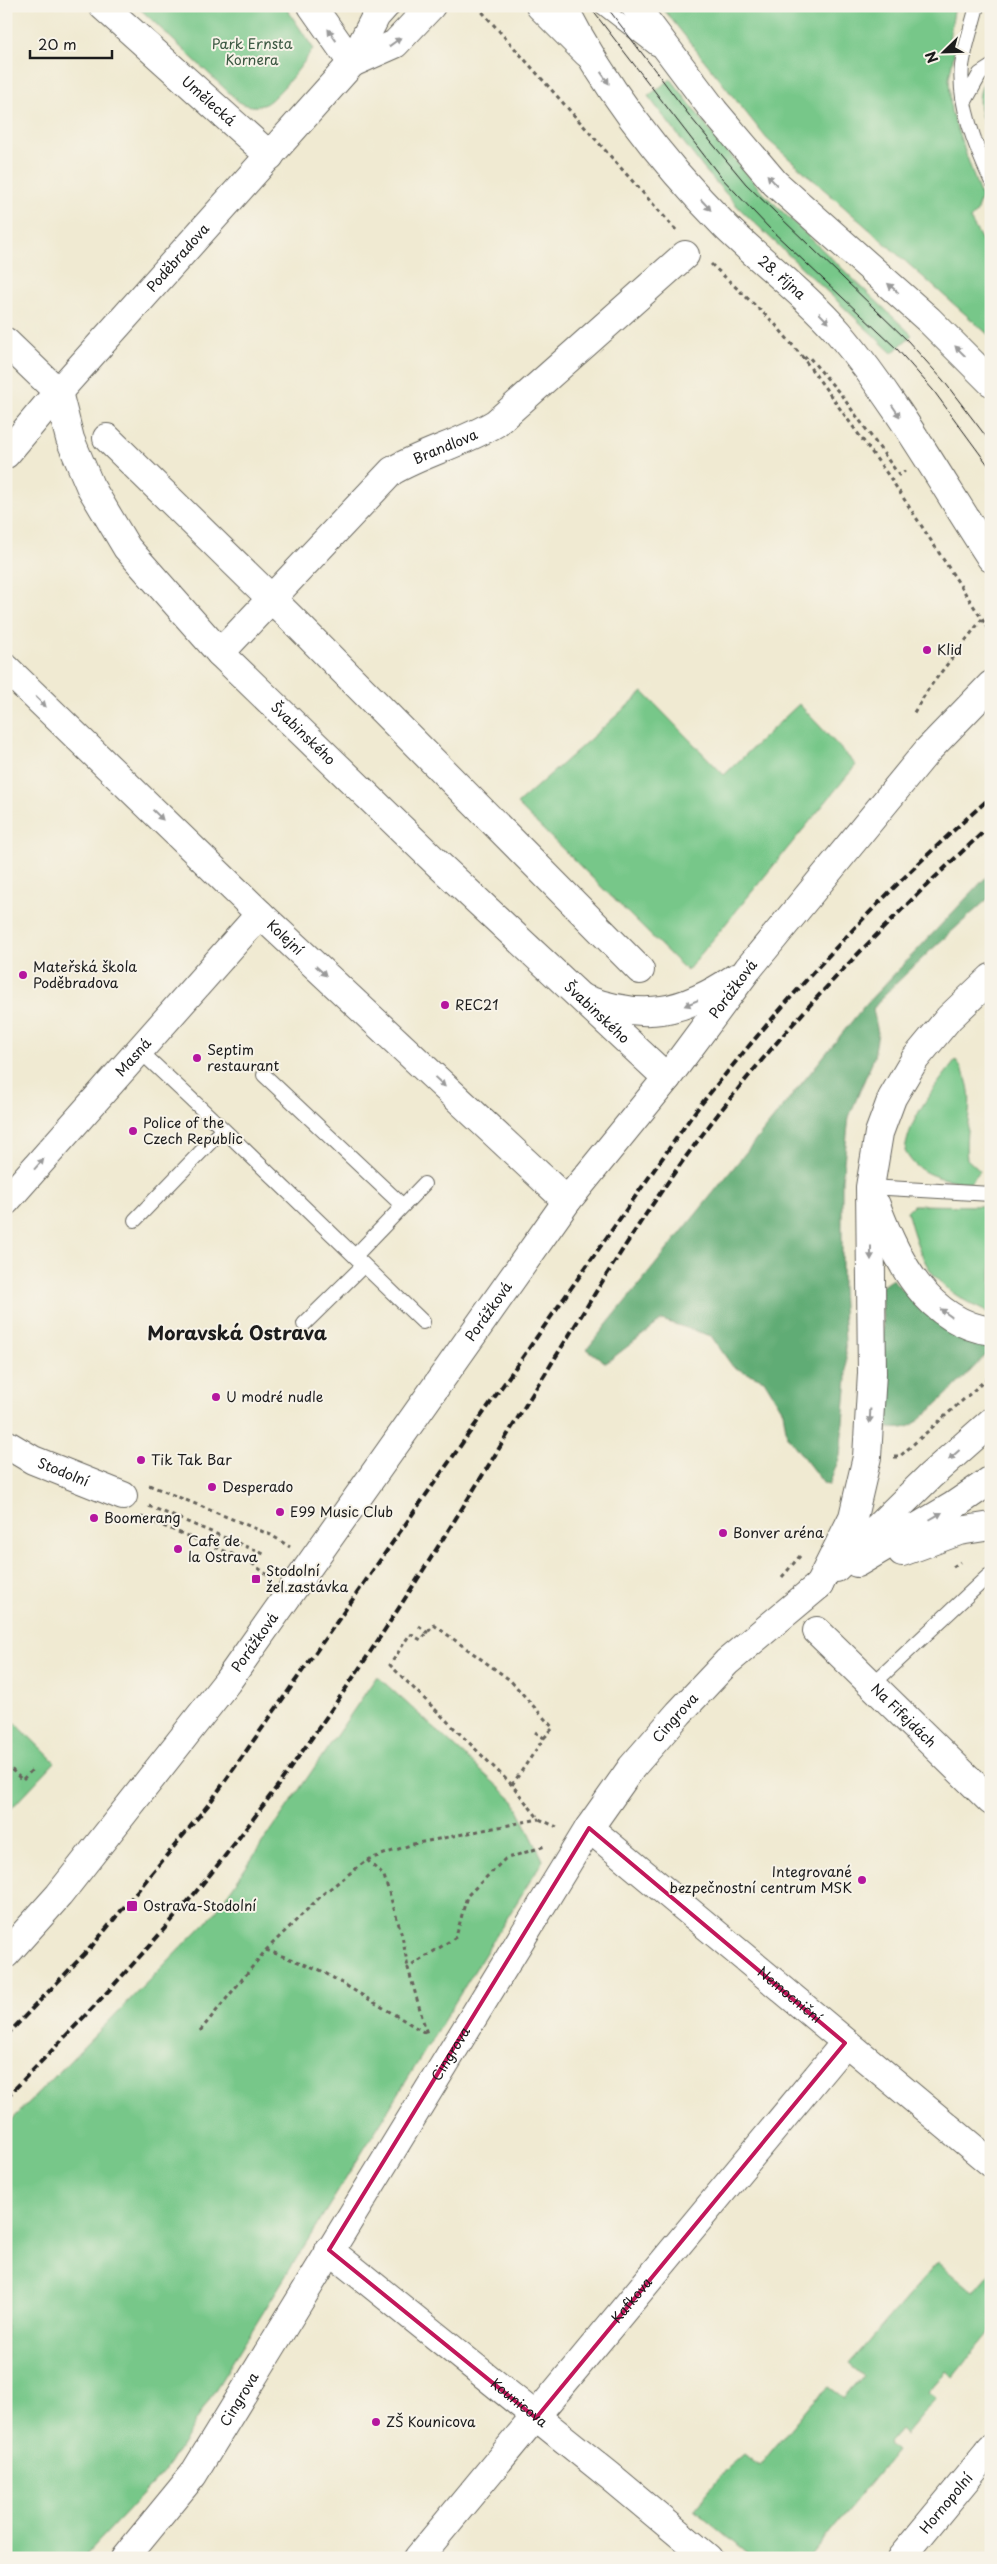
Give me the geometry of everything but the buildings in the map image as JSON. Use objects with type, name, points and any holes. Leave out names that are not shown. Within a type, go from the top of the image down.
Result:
[{"type":"main road","name":"Umělecká","points":[[103,6],[270,156]]},
{"type":"main road","points":[[312,6],[352,63]]},
{"type":"main road","name":"Poděbradova","points":[[6,454],[58,392],[352,63],[376,16],[385,6]]},
{"type":"main road","name":"Poděbradova","points":[[352,63],[395,44],[431,6]]},
{"type":"main road","points":[[540,6],[590,56]]},
{"type":"main road","name":"28. října","points":[[563,6],[590,56],[644,133],[680,176],[727,227],[814,308],[869,371],[991,558]]},
{"type":"main road","points":[[635,6],[735,138],[775,183],[929,320],[991,382]]},
{"type":"main road","name":"Brandlova","points":[[220,653],[392,471],[411,460],[477,435],[496,423],[689,248]]},
{"type":"main road","points":[[6,342],[58,392]]},
{"type":"main road","name":"Švabinského","points":[[58,392],[70,439],[90,486],[127,548],[220,653],[577,995],[667,1078]]},
{"type":"main road","points":[[107,438],[271,599],[640,970]]},
{"type":"main road","name":"Kolejní","points":[[6,668],[260,914],[567,1201]]},
{"type":"main road","name":"Porážková","points":[[6,1954],[59,1895],[227,1682],[567,1201],[667,1078],[748,969],[928,750],[991,685]]},
{"type":"main road","name":"Masná","points":[[6,1201],[140,1052],[260,914]]},
{"type":"main road","points":[[577,995],[614,1008],[634,1012],[659,1011],[678,1008],[694,1002],[714,992],[748,969]]},
{"type":"main road","points":[[819,1585],[853,1517],[867,1458],[872,1373],[870,1187],[882,1124],[892,1098],[935,1033],[988,983]]},
{"type":"main road","points":[[870,1187],[894,1248],[905,1268],[923,1292],[942,1311],[958,1322],[991,1331]]},
{"type":"main road","points":[[819,1585],[930,1476],[991,1422]]},
{"type":"main road","name":"Stodolní","points":[[6,1444],[32,1460],[123,1496]]},
{"type":"main road","points":[[819,1585],[953,1506],[991,1480]]},
{"type":"main road","points":[[819,1585],[948,1534],[991,1526]]},
{"type":"main road","name":"Cingrova","points":[[125,2558],[193,2475],[589,1828],[632,1767],[679,1713],[728,1662],[819,1585]]},
{"type":"main road","name":"Na Fifejdách","points":[[817,1631],[991,1801]]},
{"type":"main road","name":"Nemocniční","points":[[589,1828],[991,2163]]},
{"type":"main road","name":"Kafkova","points":[[418,2558],[845,2043]]},
{"type":"main road","name":"Kounicova","points":[[329,2250],[708,2558]]},
{"type":"main road","name":"Hornopolní","points":[[901,2558],[991,2449]]},
{"type":"lane","points":[[601,6],[682,68]]},
{"type":"lane","points":[[978,6],[962,64],[965,102],[975,141],[991,180]]},
{"type":"lane","points":[[965,102],[980,74],[991,67]]},
{"type":"lane","points":[[140,1052],[223,1129],[423,1322]]},
{"type":"lane","points":[[264,1075],[403,1206]]},
{"type":"lane","points":[[136,1220],[223,1129]]},
{"type":"lane","points":[[304,1324],[360,1261],[403,1206],[424,1184]]},
{"type":"lane","points":[[870,1187],[991,1194]]},
{"type":"lane","points":[[872,1685],[988,1576]]},
{"type":"path","points":[[477,6],[689,248],[775,324],[804,359],[890,479],[991,632]]},
{"type":"path","points":[[804,359],[808,356],[842,396],[899,475],[906,470]]},
{"type":"path","points":[[913,714],[929,688],[982,619]]},
{"type":"path","points":[[890,1457],[899,1457],[991,1375]]},
{"type":"path","points":[[292,1592],[249,1561],[123,1510],[123,1496],[132,1479],[271,1535],[313,1562]]},
{"type":"path","points":[[123,1496],[264,1554]]},
{"type":"path","points":[[780,1578],[794,1565],[805,1548]]},
{"type":"path","points":[[512,1786],[544,1738],[553,1728],[510,1680],[434,1625],[421,1640],[410,1634],[390,1665],[512,1786],[539,1819],[557,1828]]},
{"type":"path","points":[[419,1626],[428,1633]]},
{"type":"path","points":[[535,1732],[544,1738]]},
{"type":"path","points":[[6,1764],[22,1780],[32,1770]]},
{"type":"path","points":[[200,2031],[266,1950],[323,1894],[368,1860],[413,1844],[539,1819]]},
{"type":"path","points":[[408,1968],[456,1937],[467,1896],[505,1859],[546,1845]]},
{"type":"path","points":[[266,1950],[320,1970],[427,2034],[408,1968],[402,1935],[384,1876],[368,1860]]},
{"type":"highlighted area","points":[[589,1828],[845,2043],[536,2418],[329,2250]]},
{"type":"green space","name":"Park Ernsta Kornera","points":[[137,6],[285,6],[313,48],[305,61],[270,101],[262,105],[248,105],[239,102]]},
{"type":"green space","points":[[661,6],[955,6],[948,46],[955,49],[949,78],[951,111],[981,197],[976,213],[970,219],[983,242],[991,240],[991,337],[767,139]]},
{"type":"green space","points":[[991,75],[991,143],[982,117],[979,99],[984,82]]},
{"type":"green space","points":[[671,79],[714,136],[766,196],[912,335],[892,353],[739,208],[704,169],[648,96]]},
{"type":"green space","points":[[643,692],[724,775],[799,704],[856,765],[687,971],[517,804]]},
{"type":"green space","points":[[991,872],[991,896],[885,994],[873,1009],[878,1033],[874,1057],[849,1117],[842,1180],[842,1288],[847,1378],[840,1456],[829,1485],[824,1484],[787,1436],[783,1411],[764,1380],[733,1367],[711,1336],[662,1320],[606,1363],[587,1349],[865,1005]]},
{"type":"green space","points":[[956,1060],[964,1073],[970,1097],[966,1146],[967,1159],[980,1171],[970,1183],[941,1178],[924,1171],[910,1160],[905,1151],[912,1126],[924,1102]]},
{"type":"green space","points":[[913,1205],[991,1206],[991,1314],[956,1295],[934,1275],[919,1249],[913,1232],[907,1211]]},
{"type":"green space","points":[[892,1279],[947,1332],[991,1345],[991,1350],[936,1405],[908,1427],[901,1428],[888,1428],[881,1287]]},
{"type":"green space","points":[[377,1676],[514,1801],[543,1860],[165,2471],[83,2558],[6,2558],[6,2126],[214,1914]]},
{"type":"green space","points":[[6,1714],[55,1762],[6,1814]]},
{"type":"green space","points":[[938,2262],[974,2292],[991,2272],[991,2330],[953,2377],[946,2371],[928,2392],[936,2398],[906,2434],[901,2429],[888,2444],[896,2451],[809,2558],[753,2558],[694,2509],[727,2469],[744,2454],[759,2466],[813,2401],[829,2387],[844,2398],[863,2376],[849,2364]]},
{"type":"tram line","points":[[589,6],[720,176],[770,229],[897,349],[933,390],[991,469]]},
{"type":"tram line","points":[[606,6],[692,119],[746,184],[907,340],[943,380],[991,443]]},
{"type":"railway","points":[[6,2036],[92,1946],[209,1804],[694,1113],[763,1029],[835,948],[950,833],[991,797]]},
{"type":"railway","points":[[6,2098],[159,1935],[217,1867],[282,1779],[392,1618],[598,1288],[670,1179],[705,1131],[742,1084],[821,993],[904,907],[991,825]]},
{"type":"place","name":"Klid","points":[[927,650]]},
{"type":"place","name":"Mateřská škola Poděbradova","points":[[23,975]]},
{"type":"place","name":"REC21","points":[[445,1005]]},
{"type":"place","name":"Septim restaurant","points":[[197,1058]]},
{"type":"place","name":"Police of the Czech Republic","points":[[133,1131]]},
{"type":"place","name":"U modré nudle","points":[[216,1397]]},
{"type":"place","name":"Tik Tak Bar","points":[[141,1460]]},
{"type":"place","name":"Desperado","points":[[212,1487]]},
{"type":"place","name":"E99 Music Club","points":[[280,1512]]},
{"type":"place","name":"Boomerang","points":[[94,1518]]},
{"type":"place","name":"Bonver aréna","points":[[723,1533]]},
{"type":"place","name":"Cafe de la Ostrava","points":[[178,1549]]},
{"type":"place","name":"Stodolní žel.zastávka","points":[[256,1579]]},
{"type":"place","name":"Integrované bezpečnostní centrum MSK","points":[[862,1880]]},
{"type":"place","name":"Ostrava-Stodolní","points":[[132,1906]]},
{"type":"place","name":"ZŠ Kounicova","points":[[376,2422]]},
{"type":"district","name":"Moravská Ostrava","points":[[237,1333]]}]
